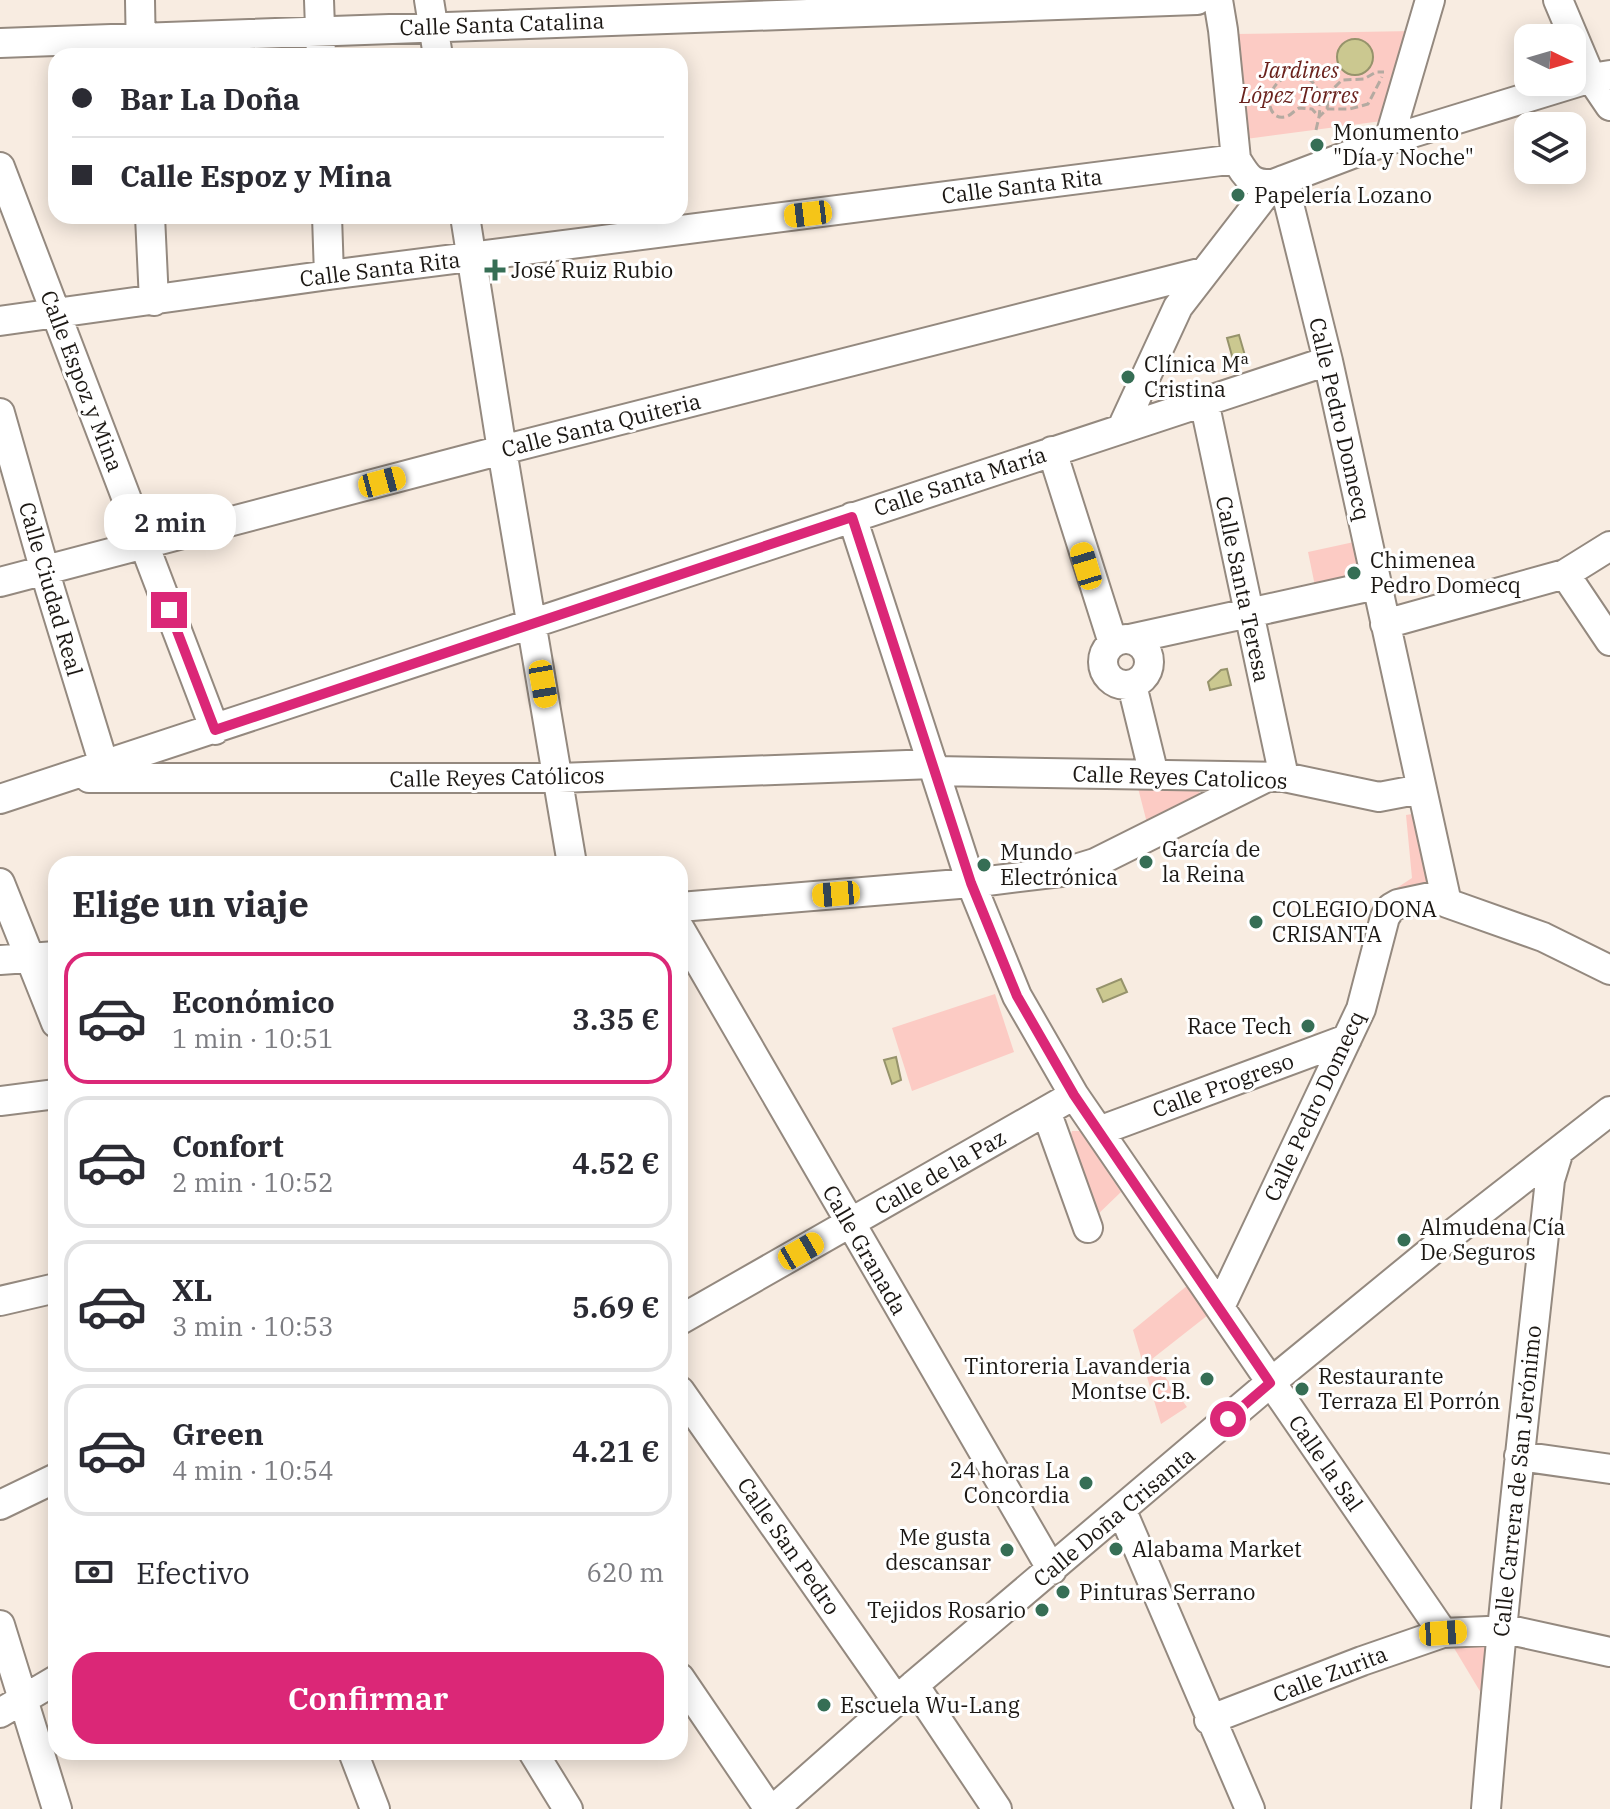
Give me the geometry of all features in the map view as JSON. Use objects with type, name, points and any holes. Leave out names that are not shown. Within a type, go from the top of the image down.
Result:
[{"type":"street","points":[[140,0],[141,47]]},
{"type":"street","points":[[319,0],[320,43]]},
{"type":"street","name":"Calle Santa Catalina","points":[[0,43],[141,47],[320,43],[431,13],[1197,0]]},
{"type":"street","points":[[1218,0],[1236,159],[1246,175],[1259,185],[1278,182],[1389,140],[1601,76]]},
{"type":"street","points":[[1389,140],[1430,0]]},
{"type":"street","points":[[1558,0],[1601,76],[1610,106]]},
{"type":"street","points":[[431,13],[437,48]]},
{"type":"street","name":"Calle Santa Rita","points":[[0,321],[329,275],[1236,159]]},
{"type":"street","name":"Calle Espoz y Mina","points":[[0,167],[215,730]]},
{"type":"street","points":[[1122,428],[1178,307],[1278,182]]},
{"type":"street","name":"Calle Pedro Domecq","points":[[1220,1307],[1361,1009],[1385,917],[1391,908],[1446,898],[1328,361],[1278,182]]},
{"type":"street","points":[[150,224],[154,301]]},
{"type":"street","points":[[327,224],[329,275]]},
{"type":"street","points":[[466,224],[571,856]]},
{"type":"street","name":"Calle Santa Quiteria","points":[[0,582],[502,450],[1203,272]]},
{"type":"street","name":"Calle Santa María","points":[[0,799],[1328,361]]},
{"type":"street","name":"Calle Santa Teresa","points":[[1204,401],[1247,613],[1275,777]]},
{"type":"street","name":"Calle Ciudad Real","points":[[0,413],[44,571],[104,765]]},
{"type":"street","points":[[1052,451],[1086,566],[1122,641],[1146,649],[1150,663],[1144,677],[1132,685],[1154,775]]},
{"type":"street","name":"Calle la Sal","points":[[852,517],[971,883],[1017,996],[1074,1095],[1443,1633]]},
{"type":"street","points":[[1385,624],[1565,574],[1610,546]]},
{"type":"street","points":[[1565,574],[1610,641]]},
{"type":"street","points":[[1122,641],[1376,585]]},
{"type":"street","name":"Calle Reyes Catolicos","points":[[934,767],[1275,777],[1379,797],[1421,789]]},
{"type":"street","name":"Calle Reyes Católicos","points":[[60,778],[559,778],[934,767]]},
{"type":"street","points":[[688,906],[971,883],[1069,871],[1095,863],[1275,777]]},
{"type":"street","points":[[0,883],[44,957],[48,979]]},
{"type":"street","points":[[1446,898],[1543,937],[1610,970]]},
{"type":"street","name":"Calle Granada","points":[[688,943],[1052,1570]]},
{"type":"street","points":[[0,960],[44,957]]},
{"type":"street","name":"Calle Progreso","points":[[1099,1131],[1347,1039]]},
{"type":"street","points":[[0,1101],[48,1095]]},
{"type":"street","name":"Calle de la Paz","points":[[688,1315],[1074,1095]]},
{"type":"street","points":[[1046,1111],[1088,1228]]},
{"type":"street","name":"Calle Doña Crisanta","points":[[771,1809],[1270,1383],[1447,1238],[1610,1111]]},
{"type":"street","name":"Calle Carrera de San Jerónimo","points":[[1486,1809],[1500,1628],[1550,1180],[1558,1154]]},
{"type":"street","points":[[0,1301],[48,1290]]},
{"type":"street","name":"Calle San Pedro","points":[[688,1402],[997,1809]]},
{"type":"street","points":[[1519,1456],[1610,1469]]},
{"type":"street","points":[[0,1505],[48,1482]]},
{"type":"street","points":[[1122,1511],[1209,1720],[1250,1809]]},
{"type":"street","points":[[0,1625],[12,1706],[57,1809]]},
{"type":"street","name":"Calle Zurita","points":[[1209,1720],[1443,1633],[1500,1628],[1610,1652]]},
{"type":"street","points":[[12,1706],[48,1685]]},
{"type":"street","points":[[688,1690],[771,1809]]},
{"type":"street","points":[[356,1760],[375,1809]]},
{"type":"street","points":[[538,1760],[568,1809]]},
{"type":"path","points":[[1319,117],[1327,109],[1329,93],[1342,80],[1364,79],[1376,72],[1385,72],[1368,104],[1350,109],[1327,109]]},
{"type":"path","points":[[1316,130],[1319,117],[1320,93],[1312,79],[1297,73],[1278,81],[1270,96],[1273,112],[1289,116],[1303,107],[1312,109],[1319,117]]},
{"type":"green space","name":"Jardines López Torres","points":[[1413,31],[1382,121],[1246,139],[1236,34]]},
{"type":"green space","points":[[1354,542],[1359,565],[1349,570],[1348,578],[1315,586],[1308,552]]},
{"type":"green space","points":[[1138,788],[1199,788],[1200,797],[1147,823]]},
{"type":"green space","points":[[1406,815],[1415,816],[1429,882],[1427,886],[1386,895],[1412,878]]},
{"type":"green space","points":[[995,994],[1014,1052],[912,1091],[892,1028]]},
{"type":"green space","points":[[1072,1131],[1080,1131],[1121,1192],[1094,1218],[1070,1137]]},
{"type":"green space","points":[[1188,1285],[1208,1315],[1152,1359],[1187,1407],[1161,1424],[1133,1330]]},
{"type":"green space","points":[[1484,1640],[1492,1653],[1484,1698],[1451,1643]]},
{"type":"shaded area","points":[[1355,39],[1368,44],[1373,57],[1368,70],[1355,75],[1342,70],[1337,57],[1342,44]]},
{"type":"shaded area","points":[[1239,335],[1246,359],[1234,363],[1227,338]]},
{"type":"shaded area","points":[[1227,669],[1231,685],[1210,690],[1208,682],[1221,670]]},
{"type":"shaded area","points":[[1121,979],[1127,992],[1103,1002],[1097,989]]},
{"type":"shaded area","points":[[896,1057],[901,1080],[892,1084],[884,1060]]},
{"type":"place","name":"Monumento \"Día y Noche\"","points":[[1317,145]]},
{"type":"place","name":"Papelería Lozano","points":[[1238,195]]},
{"type":"place","name":"José Ruiz Rubio","points":[[495,270]]},
{"type":"place","name":"Clínica Mª Cristina","points":[[1128,377]]},
{"type":"place","name":"Chimenea Pedro Domecq","points":[[1354,573]]},
{"type":"place","name":"García de la Reina","points":[[1146,862]]},
{"type":"place","name":"Mundo Electrónica","points":[[984,865]]},
{"type":"place","name":"COLEGIO DONA CRISANTA","points":[[1256,922]]},
{"type":"place","name":"Race Tech","points":[[1308,1026]]},
{"type":"place","name":"Almudena Cía De Seguros","points":[[1404,1240]]},
{"type":"place","name":"Tintoreria Lavanderia Montse C.B.","points":[[1207,1379]]},
{"type":"place","name":"Restaurante Terraza El Porrón","points":[[1302,1389]]},
{"type":"place","name":"24 horas La Concordia","points":[[1086,1483]]},
{"type":"place","name":"Alabama Market","points":[[1116,1549]]},
{"type":"place","name":"Me gusta descansar","points":[[1007,1550]]},
{"type":"place","name":"Pinturas Serrano","points":[[1063,1592]]},
{"type":"place","name":"Tejidos Rosario","points":[[1042,1610]]},
{"type":"place","name":"Escuela Wu-Lang","points":[[824,1705]]},
{"type":"route","points":[[169,610],[215,730],[852,517],[971,883],[1017,996],[1074,1095],[1270,1383],[1228,1419]]}]
